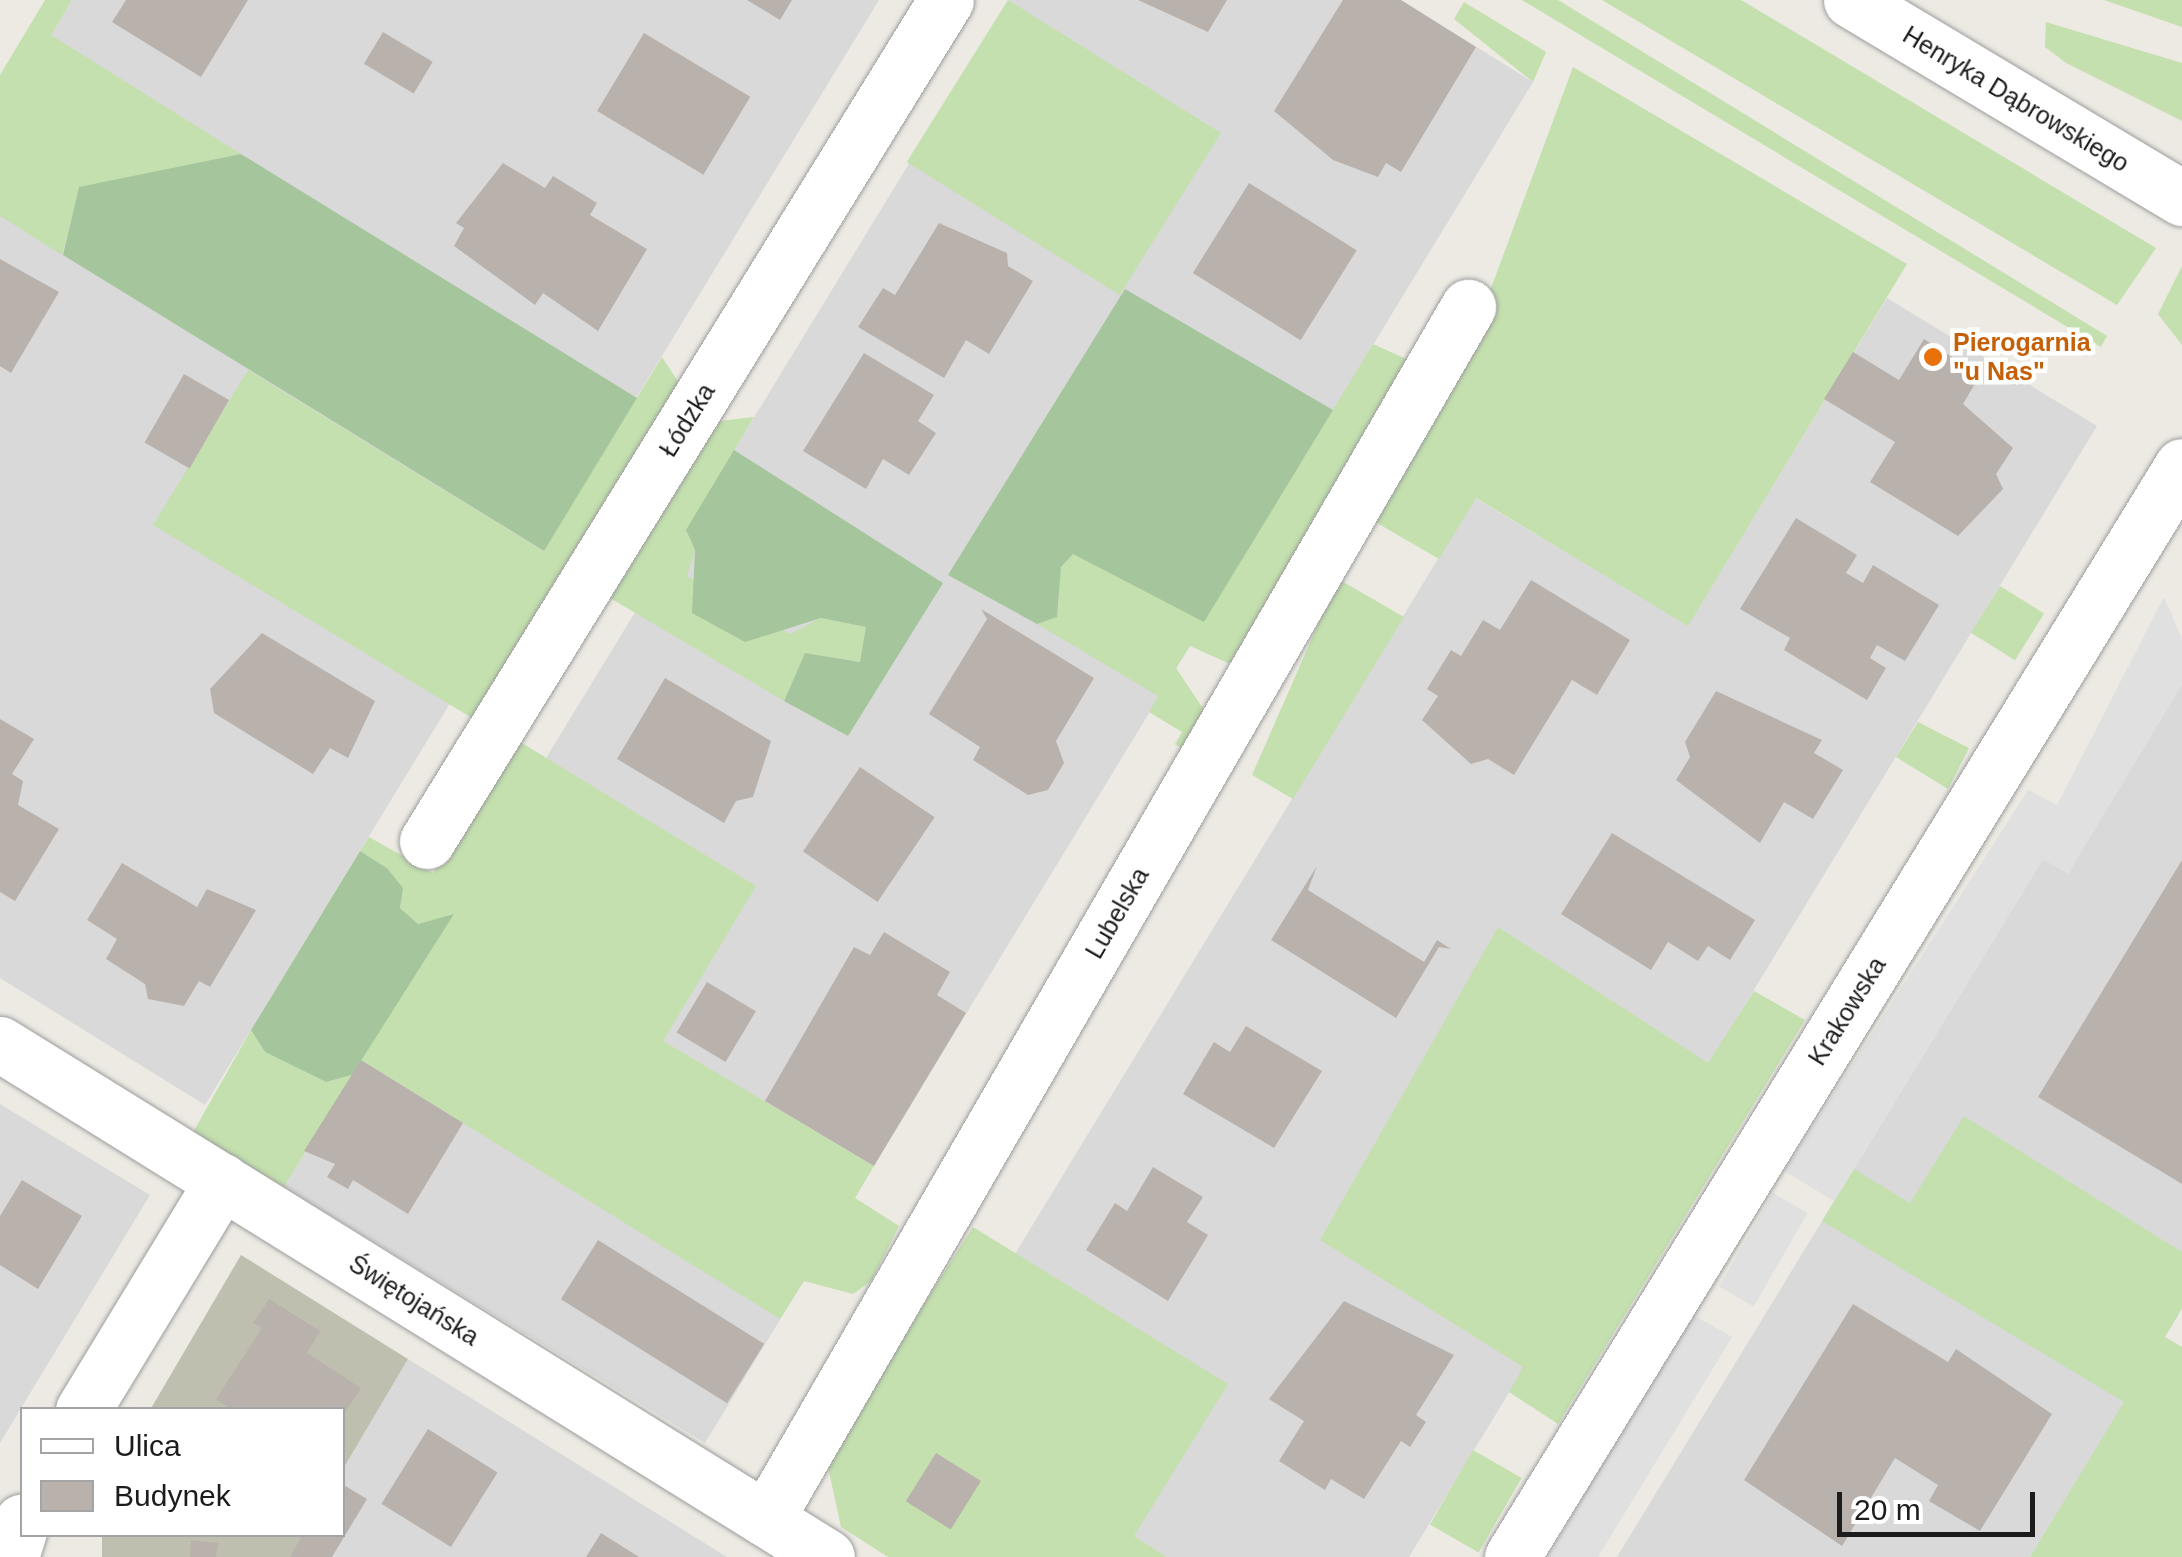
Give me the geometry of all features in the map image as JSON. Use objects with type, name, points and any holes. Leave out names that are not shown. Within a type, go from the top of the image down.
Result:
[{"type":"street","name":"Łódzka","points":[[427,840],[946,0]]},
{"type":"street","name":"Henryka Dąbrowskiego","points":[[1851,0],[2182,198]]},
{"type":"street","name":"Lubelska","points":[[766,1519],[1468,307]]},
{"type":"street","name":"Krakowska","points":[[1512,1557],[2182,466]]},
{"type":"street","name":"Świętojańska","points":[[0,1044],[827,1557]]},
{"type":"street","points":[[86,1407],[222,1181]]},
{"type":"street","points":[[11,1557],[20,1528]]},
{"type":"shaded area","points":[[72,0],[879,0],[205,1105],[0,978],[0,118]]},
{"type":"shaded area","points":[[1009,0],[1401,0],[1533,82],[705,1443],[284,1187]]},
{"type":"shaded area","points":[[1887,298],[2097,426],[1409,1557],[1167,1557],[1134,1536],[1015,1254],[1475,498],[1688,625]]},
{"type":"shaded area","points":[[2164,597],[2182,639],[2182,684],[2068,874],[2043,859],[1834,1201],[1784,1171],[2028,790],[2057,805]]},
{"type":"shaded area","points":[[2182,684],[2182,1309],[2030,1557],[1617,1557],[2043,859],[2068,873]]},
{"type":"shaded area","points":[[0,1104],[150,1195],[0,1443]]},
{"type":"shaded area","points":[[1773,1193],[1808,1213],[1754,1307],[1719,1287]]},
{"type":"shaded area","points":[[241,1255],[408,1359],[345,1466],[345,1407],[152,1407]]},
{"type":"shaded area","points":[[1690,1313],[1732,1337],[1598,1557],[1548,1557]]},
{"type":"shaded area","points":[[408,1359],[727,1557],[290,1557],[335,1537],[345,1537],[345,1466]]},
{"type":"shaded area","points":[[102,1537],[303,1537],[303,1557],[102,1557]]},
{"type":"green space","points":[[45,0],[72,0],[51,35],[241,154],[79,188],[62,255],[0,216],[0,75]]},
{"type":"green space","points":[[1008,0],[1221,133],[1120,295],[907,162]]},
{"type":"green space","points":[[1522,0],[1558,0],[2107,336],[2101,347]]},
{"type":"green space","points":[[1602,0],[1741,0],[2156,248],[2117,305]]},
{"type":"green space","points":[[2104,0],[2182,0],[2182,27]]},
{"type":"green space","points":[[1464,2],[1546,52],[1533,82],[1454,19]]},
{"type":"green space","points":[[2046,22],[2182,63],[2182,121],[2066,63],[2045,47]]},
{"type":"green space","points":[[1573,67],[1907,264],[1688,626],[1476,498],[1439,559],[1372,520],[1480,318]]},
{"type":"green space","points":[[241,154],[637,398],[544,551],[63,255],[79,187]]},
{"type":"green space","points":[[2182,266],[2182,345],[2158,314]]},
{"type":"green space","points":[[1125,289],[1333,410],[1204,622],[1073,554],[1061,567],[1057,617],[1037,624],[948,575]]},
{"type":"green space","points":[[1373,344],[1415,363],[1358,442],[1237,667],[1190,646],[1176,668],[1208,716],[1189,753],[1175,744],[1182,732],[1149,712],[1158,696],[1037,624],[1057,617],[1061,566],[1073,554],[1204,621]]},
{"type":"green space","points":[[662,357],[686,394],[477,721],[153,525],[248,370],[543,551]]},
{"type":"green space","points":[[754,417],[686,531],[695,550],[687,576],[790,634],[821,618],[867,627],[869,642],[860,662],[805,653],[784,701],[605,595],[711,422]]},
{"type":"green space","points":[[734,450],[943,583],[848,736],[784,701],[805,653],[860,662],[866,627],[821,618],[745,642],[692,613],[695,550],[686,530]]},
{"type":"green space","points":[[1338,579],[1404,617],[1293,799],[1252,775]]},
{"type":"green space","points":[[2000,586],[2044,614],[2015,660],[1971,633]]},
{"type":"green space","points":[[1918,722],[1969,748],[1948,789],[1896,757]]},
{"type":"green space","points":[[517,740],[756,886],[663,1041],[874,1166],[855,1198],[899,1226],[871,1281],[853,1294],[804,1281],[780,1319],[361,1060],[452,915],[418,924],[400,908],[402,888],[387,868],[360,851],[369,837],[433,873]]},
{"type":"green space","points":[[360,851],[387,868],[403,888],[400,908],[418,924],[454,914],[352,1075],[326,1082],[265,1052],[251,1030]]},
{"type":"green space","points":[[1498,927],[1708,1063],[1754,991],[1805,1020],[1558,1424],[1509,1392],[1523,1367],[1320,1240]]},
{"type":"green space","points":[[251,1030],[265,1052],[326,1082],[352,1075],[284,1187],[192,1134]]},
{"type":"green space","points":[[1964,1116],[2182,1252],[2182,1308],[2165,1337],[2182,1347],[2182,1557],[2030,1557],[2124,1402],[1822,1221],[1854,1169],[1910,1203]]},
{"type":"green space","points":[[973,1227],[1228,1384],[1134,1536],[1167,1557],[888,1557],[841,1527],[828,1467],[839,1437]]},
{"type":"green space","points":[[1473,1450],[1521,1478],[1478,1552],[1430,1524]]},
{"type":"building","points":[[126,0],[248,0],[201,77],[112,22]]},
{"type":"building","points":[[747,0],[792,0],[780,20]]},
{"type":"building","points":[[1138,0],[1227,0],[1208,32]]},
{"type":"building","points":[[1343,0],[1401,0],[1476,47],[1401,172],[1386,163],[1378,177],[1333,160],[1274,111]]},
{"type":"building","points":[[383,32],[433,62],[414,94],[364,64]]},
{"type":"building","points":[[644,33],[750,97],[703,175],[597,111]]},
{"type":"building","points":[[503,163],[545,188],[553,176],[597,203],[590,215],[647,249],[598,331],[543,293],[535,305],[454,246],[464,228],[456,223]]},
{"type":"building","points":[[1249,183],[1357,250],[1301,340],[1193,273]]},
{"type":"building","points":[[939,223],[1007,253],[1008,266],[1033,281],[989,354],[966,340],[944,378],[858,327],[883,288],[895,295]]},
{"type":"building","points":[[0,259],[59,292],[11,373],[0,366]]},
{"type":"building","points":[[1924,339],[1980,375],[1963,404],[2013,448],[1996,474],[2003,489],[1958,536],[1870,482],[1895,442],[1824,399],[1853,352],[1899,380]]},
{"type":"building","points":[[864,353],[934,395],[918,421],[936,433],[909,475],[883,459],[866,489],[803,451]]},
{"type":"building","points":[[184,374],[229,400],[190,468],[144,442]]},
{"type":"building","points":[[1796,518],[1857,555],[1846,573],[1863,583],[1873,565],[1939,605],[1905,661],[1877,645],[1870,658],[1886,668],[1867,700],[1784,650],[1790,638],[1740,609]]},
{"type":"building","points":[[1531,580],[1630,640],[1597,695],[1572,680],[1514,775],[1488,759],[1471,764],[1422,720],[1438,696],[1427,689],[1451,650],[1461,656],[1483,620],[1500,630]]},
{"type":"building","points":[[981,609],[1094,678],[1056,741],[1064,763],[1048,790],[1028,795],[973,760],[980,747],[929,714],[987,619]]},
{"type":"building","points":[[262,633],[375,701],[348,758],[330,748],[313,774],[214,713],[210,689]]},
{"type":"building","points":[[665,678],[771,741],[753,797],[736,801],[724,823],[617,759]]},
{"type":"building","points":[[1716,691],[1822,740],[1814,753],[1843,770],[1813,819],[1784,802],[1760,843],[1676,780],[1690,757],[1685,742]]},
{"type":"building","points":[[0,719],[34,739],[12,774],[23,781],[18,805],[59,829],[15,901],[0,892]]},
{"type":"building","points":[[860,767],[935,817],[878,902],[803,852]]},
{"type":"building","points":[[1612,833],[1755,920],[1730,960],[1708,946],[1698,961],[1668,942],[1651,970],[1561,914]]},
{"type":"building","points":[[2182,860],[2182,1184],[2038,1097]]},
{"type":"building","points":[[122,863],[197,907],[207,889],[256,910],[210,987],[199,981],[184,1006],[148,999],[145,984],[106,959],[117,939],[87,920]]},
{"type":"building","points":[[1317,866],[1308,890],[1424,962],[1437,940],[1451,949],[1439,947],[1396,1018],[1271,940]]},
{"type":"building","points":[[884,932],[950,972],[937,995],[966,1013],[874,1166],[765,1101],[854,947],[870,955]]},
{"type":"building","points":[[707,982],[756,1011],[725,1062],[677,1033]]},
{"type":"building","points":[[1246,1026],[1322,1071],[1274,1148],[1183,1094],[1214,1042],[1230,1052]]},
{"type":"building","points":[[361,1060],[463,1123],[408,1214],[353,1180],[348,1189],[327,1177],[335,1164],[304,1151]]},
{"type":"building","points":[[1153,1167],[1203,1197],[1187,1222],[1208,1235],[1168,1301],[1086,1250],[1115,1203],[1127,1211]]},
{"type":"building","points":[[22,1180],[82,1216],[38,1289],[0,1265],[0,1216]]},
{"type":"building","points":[[598,1240],[764,1344],[727,1403],[561,1299]]},
{"type":"building","points":[[269,1299],[320,1331],[307,1353],[361,1388],[345,1412],[345,1407],[228,1407],[216,1399],[262,1328],[253,1323]]},
{"type":"building","points":[[1344,1301],[1454,1355],[1416,1415],[1426,1422],[1410,1447],[1401,1441],[1364,1499],[1331,1479],[1325,1490],[1279,1461],[1304,1421],[1269,1399]]},
{"type":"building","points":[[1853,1304],[1948,1362],[1956,1349],[2052,1414],[1980,1531],[1929,1501],[1938,1485],[1895,1458],[1842,1546],[1744,1480]]},
{"type":"building","points":[[428,1429],[498,1472],[451,1547],[381,1504]]},
{"type":"building","points":[[936,1453],[981,1481],[951,1529],[906,1501]]},
{"type":"building","points":[[345,1486],[367,1499],[345,1535]]},
{"type":"building","points":[[601,1533],[639,1557],[586,1557]]},
{"type":"building","points":[[301,1537],[344,1537],[332,1557],[290,1557]]},
{"type":"building","points":[[191,1540],[218,1543],[216,1557],[190,1557]]},
{"type":"place","name":"Pierogarnia \"u Nas\"","points":[[1933,357]]}]
